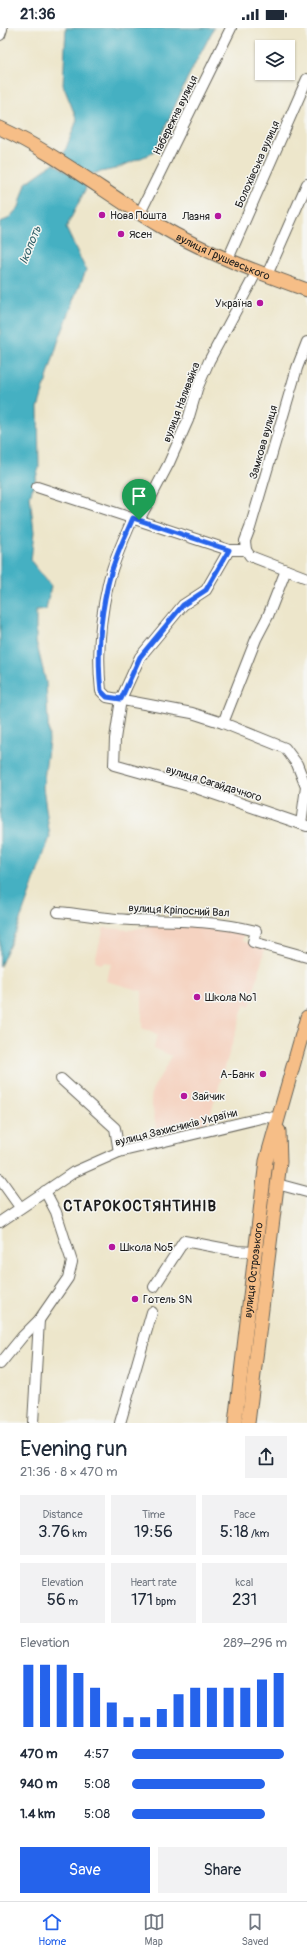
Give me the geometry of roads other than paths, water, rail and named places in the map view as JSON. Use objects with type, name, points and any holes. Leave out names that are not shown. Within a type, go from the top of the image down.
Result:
[{"type":"main road","name":"вулиця Грушевського","points":[[3,131],[56,159],[140,213],[208,251],[307,290]]},
{"type":"main road","name":"вулиця Острозького","points":[[235,1423],[254,1252],[266,1161],[307,1017]]},
{"type":"main road","name":"вулиця Острозького","points":[[248,1423],[280,1162],[279,1118]]},
{"type":"main road","points":[[266,1161],[273,1158],[280,1162]]},
{"type":"street","name":"Набережна вулиця","points":[[140,213],[231,28]]},
{"type":"street","name":"Болохівська вулиця","points":[[228,259],[307,79]]},
{"type":"street","name":"вулиця Наливайка","points":[[304,825],[306,787],[297,764],[285,748],[223,723],[192,713],[107,697],[101,691],[98,666],[108,584],[119,551],[169,462],[188,420],[197,388],[209,361],[262,273],[307,184]]},
{"type":"street","name":"Замкова вулиця","points":[[246,550],[245,541],[297,368],[307,342]]},
{"type":"street","points":[[37,487],[229,550],[246,550],[250,556],[307,578]]},
{"type":"street","points":[[121,699],[140,657],[183,605],[206,590],[229,550]]},
{"type":"street","points":[[223,723],[256,639],[268,616],[286,570]]},
{"type":"street","name":"вулиця Сагайдачного","points":[[121,699],[115,739],[114,765],[196,788],[304,825]]},
{"type":"street","name":"вулиця Кріпосний Вал","points":[[58,912],[130,920],[183,920],[236,926],[256,931],[253,942],[307,957]]},
{"type":"street","points":[[61,1079],[115,1128],[119,1152]]},
{"type":"street","name":"вулиця Захисників України","points":[[0,1222],[20,1207],[74,1172],[119,1152],[265,1117],[279,1118]]},
{"type":"street","points":[[0,1179],[20,1207]]},
{"type":"street","points":[[277,1184],[307,1192]]},
{"type":"street","points":[[0,1364],[22,1336],[40,1320],[68,1278],[72,1262],[56,1212],[45,1192]]},
{"type":"street","points":[[154,1287],[184,1241],[237,1251],[254,1252]]},
{"type":"street","points":[[120,1423],[152,1312]]},
{"type":"street","points":[[34,1423],[40,1320]]},
{"type":"water","points":[[66,28],[214,28],[187,79],[155,150],[150,154],[115,169],[91,174],[63,156],[77,120],[63,85]]},
{"type":"water","name":"Ікопоть","points":[[54,163],[84,184],[86,188],[66,228],[86,270],[58,342],[38,408],[39,468],[30,496],[34,532],[31,561],[51,586],[46,610],[36,611],[36,641],[46,682],[49,741],[43,787],[50,837],[16,931],[0,966],[0,222],[8,219],[19,207],[26,183]]},
{"type":"place","name":"Нова Пошта","points":[[102,215]]},
{"type":"place","name":"Лазня","points":[[218,216]]},
{"type":"place","name":"Ясен","points":[[121,234]]},
{"type":"place","name":"Україна","points":[[260,303]]},
{"type":"place","name":"Школа №1","points":[[197,997]]},
{"type":"place","name":"А-Банк","points":[[263,1074]]},
{"type":"place","name":"Зайчик","points":[[184,1096]]},
{"type":"place","name":"Школа №5","points":[[112,1247]]},
{"type":"place","name":"Готель SN","points":[[135,1299]]},
{"type":"district","name":"СТАРОКОСТЯНТИНІВ","points":[[140,1206]]}]
